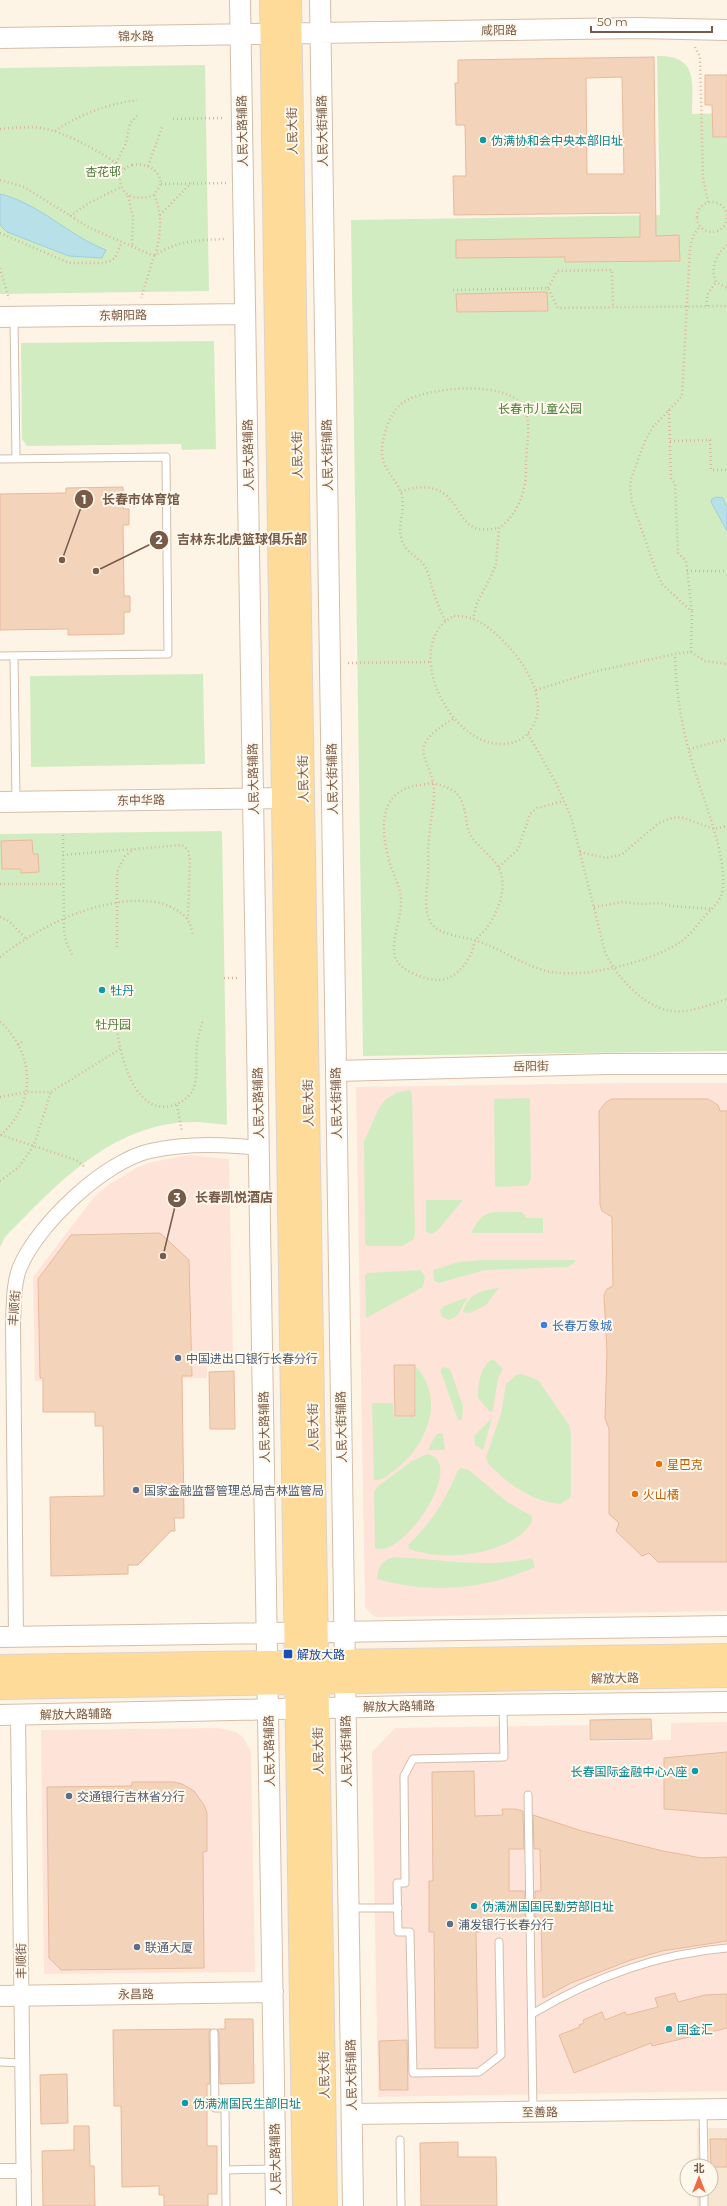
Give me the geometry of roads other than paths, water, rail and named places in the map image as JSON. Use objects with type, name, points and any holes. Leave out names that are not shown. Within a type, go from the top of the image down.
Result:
[{"type":"main road","name":"人民大路辅路","points":[[240,0],[276,2206]]},
{"type":"main road","name":"人民大街","points":[[270,0],[281,33],[318,1709],[326,2206]]},
{"type":"main road","name":"人民大街","points":[[290,0],[281,33],[282,798],[304,2206]]},
{"type":"main road","name":"人民大街辅路","points":[[320,0],[353,2206]]},
{"type":"main road","name":"咸阳路","points":[[281,33],[684,29],[727,30]]},
{"type":"main road","name":"锦水路","points":[[0,38],[281,33]]},
{"type":"main road","name":"东朝阳路","points":[[7,317],[245,314]]},
{"type":"main road","name":"东中华路","points":[[8,802],[282,798]]},
{"type":"main road","name":"岳阳街","points":[[336,1071],[608,1064],[727,1064]]},
{"type":"main road","points":[[8,1637],[295,1634],[727,1626]]},
{"type":"main road","name":"解放大路","points":[[0,1666],[727,1655]]},
{"type":"main road","name":"解放大路","points":[[0,1688],[727,1676]]},
{"type":"main road","name":"解放大路辅路","points":[[9,1715],[503,1704],[727,1702]]},
{"type":"main road","name":"永昌路","points":[[0,1996],[273,1992]]},
{"type":"main road","name":"至善路","points":[[352,2114],[727,2109]]},
{"type":"street","name":"丰顺街","points":[[8,1637],[14,1292],[20,1268],[29,1248],[70,1201],[98,1178],[124,1160],[143,1153],[183,1146],[202,1145],[259,1148]]},
{"type":"street","name":"丰顺街","points":[[9,1715],[22,1996],[24,2206]]},
{"type":"street","points":[[0,2171],[24,2171]]},
{"type":"lane","points":[[7,317],[16,458]]},
{"type":"lane","points":[[0,459],[166,457],[168,654],[0,656]]},
{"type":"lane","points":[[8,802],[14,656]]},
{"type":"lane","points":[[499,1942],[501,2055],[479,2072],[413,2073],[410,1932],[398,1932],[397,1883],[405,1883],[404,1776],[413,1759],[504,1757],[503,1704]]},
{"type":"lane","points":[[528,1795],[534,2112]]},
{"type":"lane","points":[[348,1908],[398,1908]]},
{"type":"lane","points":[[532,2014],[584,1986],[638,1964],[696,1951],[727,1948]]},
{"type":"lane","points":[[214,2033],[215,2108],[225,2108],[226,2206]]},
{"type":"lane","points":[[0,2062],[22,2062]]},
{"type":"lane","points":[[703,2110],[704,2158]]},
{"type":"lane","points":[[400,2140],[401,2206]]},
{"type":"lane","points":[[226,2170],[275,2169]]},
{"type":"water","points":[[0,194],[14,198],[28,205],[79,237],[106,250],[102,258],[69,256],[7,232],[0,225]]},
{"type":"water","points":[[716,497],[723,498],[727,508],[727,531],[711,502],[712,499]]},
{"type":"place","name":"伪满协和会中央本部旧址","points":[[483,140]]},
{"type":"place","name":"长春市体育馆","points":[[62,560]]},
{"type":"place","name":"吉林东北虎篮球俱乐部","points":[[96,571]]},
{"type":"place","name":"牡丹","points":[[102,990]]},
{"type":"place","name":"长春凯悦酒店","points":[[163,1256]]},
{"type":"place","name":"长春万象城","points":[[544,1325]]},
{"type":"place","name":"中国进出口银行长春分行","points":[[178,1358]]},
{"type":"place","name":"星巴克","points":[[659,1464]]},
{"type":"place","name":"国家金融监督管理总局吉林监管局","points":[[136,1490]]},
{"type":"place","name":"火山橘","points":[[635,1494]]},
{"type":"place","name":"解放大路","points":[[288,1654]]},
{"type":"place","name":"长春国际金融中心A座","points":[[695,1771]]},
{"type":"place","name":"交通银行吉林省分行","points":[[69,1796]]},
{"type":"place","name":"伪满洲国国民勤劳部旧址","points":[[474,1906]]},
{"type":"place","name":"浦发银行长春分行","points":[[450,1924]]},
{"type":"place","name":"联通大厦","points":[[137,1947]]},
{"type":"place","name":"国金汇","points":[[669,2029]]},
{"type":"place","name":"伪满洲国民生部旧址","points":[[185,2103]]},
{"type":"park label","name":"杏花邨","points":[[103,171]]},
{"type":"park label","name":"长春市儿童公园","points":[[540,408]]},
{"type":"park label","name":"牡丹园","points":[[113,1024]]}]
